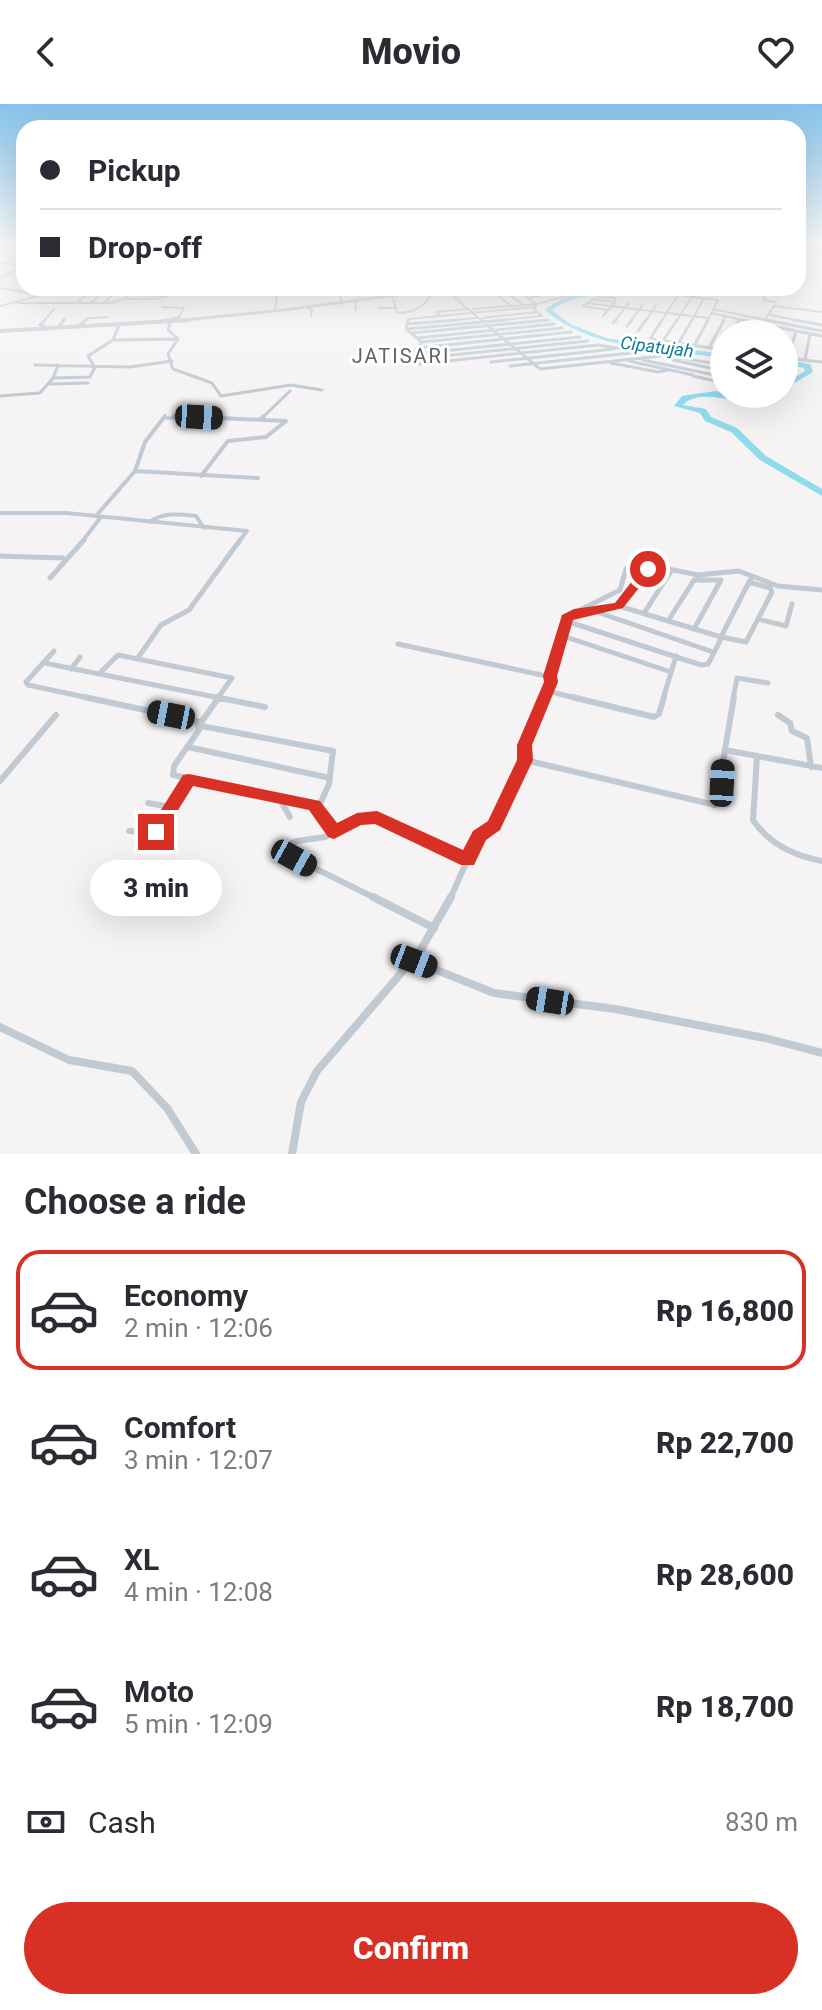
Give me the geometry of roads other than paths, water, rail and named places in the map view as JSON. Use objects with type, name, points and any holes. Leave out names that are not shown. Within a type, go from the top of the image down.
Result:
[{"type":"street","points":[[26,303],[34,296]]},
{"type":"street","points":[[0,306],[34,296]]},
{"type":"street","points":[[77,303],[85,296]]},
{"type":"street","points":[[91,303],[98,296]]},
{"type":"street","points":[[104,303],[111,296]]},
{"type":"street","points":[[124,299],[127,296]]},
{"type":"street","points":[[16,303],[104,303],[172,296]]},
{"type":"street","points":[[275,310],[277,296]]},
{"type":"street","points":[[340,296],[343,304]]},
{"type":"street","points":[[0,331],[119,325],[402,296]]},
{"type":"street","points":[[393,298],[398,314],[414,312],[417,306],[434,296]]},
{"type":"street","points":[[449,296],[487,323],[540,369],[666,355]]},
{"type":"street","points":[[498,296],[510,306]]},
{"type":"street","points":[[510,296],[529,313]]},
{"type":"street","points":[[538,296],[528,298],[542,316],[627,360],[710,379]]},
{"type":"street","points":[[416,338],[529,313],[570,296]]},
{"type":"street","points":[[677,296],[650,338],[709,348],[725,317]]},
{"type":"street","points":[[685,296],[718,300],[694,346]]},
{"type":"street","points":[[764,296],[763,300],[775,304],[822,312]]},
{"type":"street","points":[[765,319],[771,315],[779,296]]},
{"type":"street","points":[[662,342],[692,297]]},
{"type":"street","points":[[678,344],[704,298]]},
{"type":"street","points":[[39,303],[43,299]]},
{"type":"street","points":[[65,303],[69,299]]},
{"type":"street","points":[[592,299],[615,302],[606,312],[586,303],[592,299]]},
{"type":"street","points":[[492,302],[497,307],[536,308]]},
{"type":"street","points":[[355,303],[356,310]]},
{"type":"street","points":[[613,323],[629,303]]},
{"type":"street","points":[[627,326],[643,304]]},
{"type":"street","points":[[638,331],[656,305]]},
{"type":"street","points":[[162,321],[179,317],[184,308],[163,307]]},
{"type":"street","points":[[487,323],[497,307]]},
{"type":"street","points":[[417,348],[523,307]]},
{"type":"street","points":[[308,308],[312,310],[311,316]]},
{"type":"street","points":[[378,308],[395,308]]},
{"type":"street","points":[[596,313],[625,308],[679,315],[711,313],[770,320]]},
{"type":"street","points":[[49,328],[39,326],[54,309]]},
{"type":"street","points":[[784,317],[787,310]]},
{"type":"street","points":[[711,313],[743,320]]},
{"type":"street","points":[[799,321],[802,314]]},
{"type":"street","points":[[771,315],[813,323],[821,328]]},
{"type":"street","points":[[422,342],[410,333],[406,326],[408,319],[440,316],[571,332]]},
{"type":"street","points":[[410,333],[542,316]]},
{"type":"street","points":[[813,323],[815,316]]},
{"type":"street","points":[[78,327],[86,318],[108,317]]},
{"type":"street","points":[[57,328],[65,318]]},
{"type":"street","points":[[171,320],[168,330],[178,339]]},
{"type":"street","points":[[406,326],[548,320]]},
{"type":"street","points":[[487,323],[562,328]]},
{"type":"street","points":[[413,359],[422,342],[487,323],[554,324]]},
{"type":"street","points":[[113,340],[119,325]]},
{"type":"street","points":[[798,325],[821,328]]},
{"type":"street","points":[[798,331],[822,336]]},
{"type":"street","points":[[805,360],[810,334]]},
{"type":"street","points":[[413,354],[580,337]]},
{"type":"street","points":[[95,367],[89,355],[113,340],[178,339]]},
{"type":"street","points":[[178,339],[168,354],[174,370],[214,384],[221,396],[291,385],[322,390]]},
{"type":"street","points":[[413,359],[588,341]]},
{"type":"street","points":[[413,359],[419,364],[598,345],[710,363]]},
{"type":"street","points":[[491,362],[627,348]]},
{"type":"street","points":[[510,366],[647,352]]},
{"type":"street","points":[[798,359],[821,362],[822,356]]},
{"type":"street","points":[[656,357],[710,368]]},
{"type":"street","points":[[638,359],[710,374]]},
{"type":"street","points":[[690,364],[695,360]]},
{"type":"street","points":[[35,365],[134,367],[172,361]]},
{"type":"street","points":[[606,362],[658,372],[668,370]]},
{"type":"street","points":[[589,364],[601,367]]},
{"type":"street","points":[[0,396],[38,393],[53,378],[58,365]]},
{"type":"street","points":[[53,378],[89,377],[95,367]]},
{"type":"street","points":[[693,375],[698,371]]},
{"type":"street","points":[[48,384],[88,383]]},
{"type":"street","points":[[260,420],[290,391]]},
{"type":"street","points":[[50,578],[63,558],[86,538],[98,517],[135,471],[141,445],[165,416],[286,421],[266,437],[228,441],[201,476]]},
{"type":"street","points":[[135,471],[258,478]]},
{"type":"street","points":[[0,513],[98,517],[247,531],[189,610],[161,625],[137,659]]},
{"type":"street","points":[[148,523],[162,515],[185,515],[196,516],[204,528]]},
{"type":"street","points":[[0,556],[63,558]]},
{"type":"street","points":[[292,1154],[301,1102],[317,1071],[414,961],[434,928],[479,836],[494,826],[525,760],[524,745],[552,679],[550,676],[566,621],[574,613],[620,590],[628,567],[635,564],[698,575],[739,571],[778,586],[822,590]]},
{"type":"street","points":[[619,606],[646,570],[670,573],[644,613]]},
{"type":"street","points":[[668,621],[694,580],[721,580],[694,629]]},
{"type":"street","points":[[566,621],[704,665],[713,652],[721,637],[750,580],[773,590],[745,643],[721,637],[619,606],[574,613]]},
{"type":"street","points":[[758,619],[786,626],[792,604]]},
{"type":"street","points":[[593,611],[713,652]]},
{"type":"street","points":[[563,636],[671,672]]},
{"type":"street","points":[[398,644],[550,676]]},
{"type":"street","points":[[54,651],[28,679],[28,685],[193,720],[200,725],[331,750],[335,754],[330,778],[316,808]]},
{"type":"street","points":[[99,674],[116,656],[230,677],[232,681],[200,725],[172,771],[173,775],[316,808],[334,833]]},
{"type":"street","points":[[547,691],[654,717],[659,714],[676,656]]},
{"type":"street","points":[[71,669],[80,657]]},
{"type":"street","points":[[43,663],[265,707]]},
{"type":"street","points":[[525,760],[715,805],[721,800],[725,750],[737,678],[768,683]]},
{"type":"street","points":[[0,781],[56,715]]},
{"type":"street","points":[[778,715],[790,723],[793,732],[807,738],[811,767]]},
{"type":"street","points":[[188,747],[330,778]]},
{"type":"street","points":[[725,750],[822,768]]},
{"type":"street","points":[[757,756],[753,820],[756,825],[783,848],[808,859],[822,861]]},
{"type":"street","points":[[129,831],[153,833],[189,779]]},
{"type":"street","points":[[279,798],[290,817]]},
{"type":"street","points":[[148,803],[171,807]]},
{"type":"street","points":[[434,928],[337,881],[287,851],[292,841],[320,838],[357,819],[377,817],[468,860]]},
{"type":"street","points":[[414,961],[494,993],[615,1009],[765,1038],[822,1053]]},
{"type":"street","points":[[0,1027],[69,1060],[132,1071],[167,1108],[196,1154]]},
{"type":"waterway","name":"Cipatujah","points":[[583,296],[565,300],[548,310],[568,325],[605,340],[710,354]]},
{"type":"waterway","name":"Cipatujah","points":[[798,364],[807,366],[809,372],[798,379]]},
{"type":"waterway","name":"Cipatujah","points":[[710,394],[685,398],[678,406],[703,411],[708,419],[734,430],[763,458],[822,493]]},
{"type":"district","name":"JATISARI","points":[[401,356]]}]
